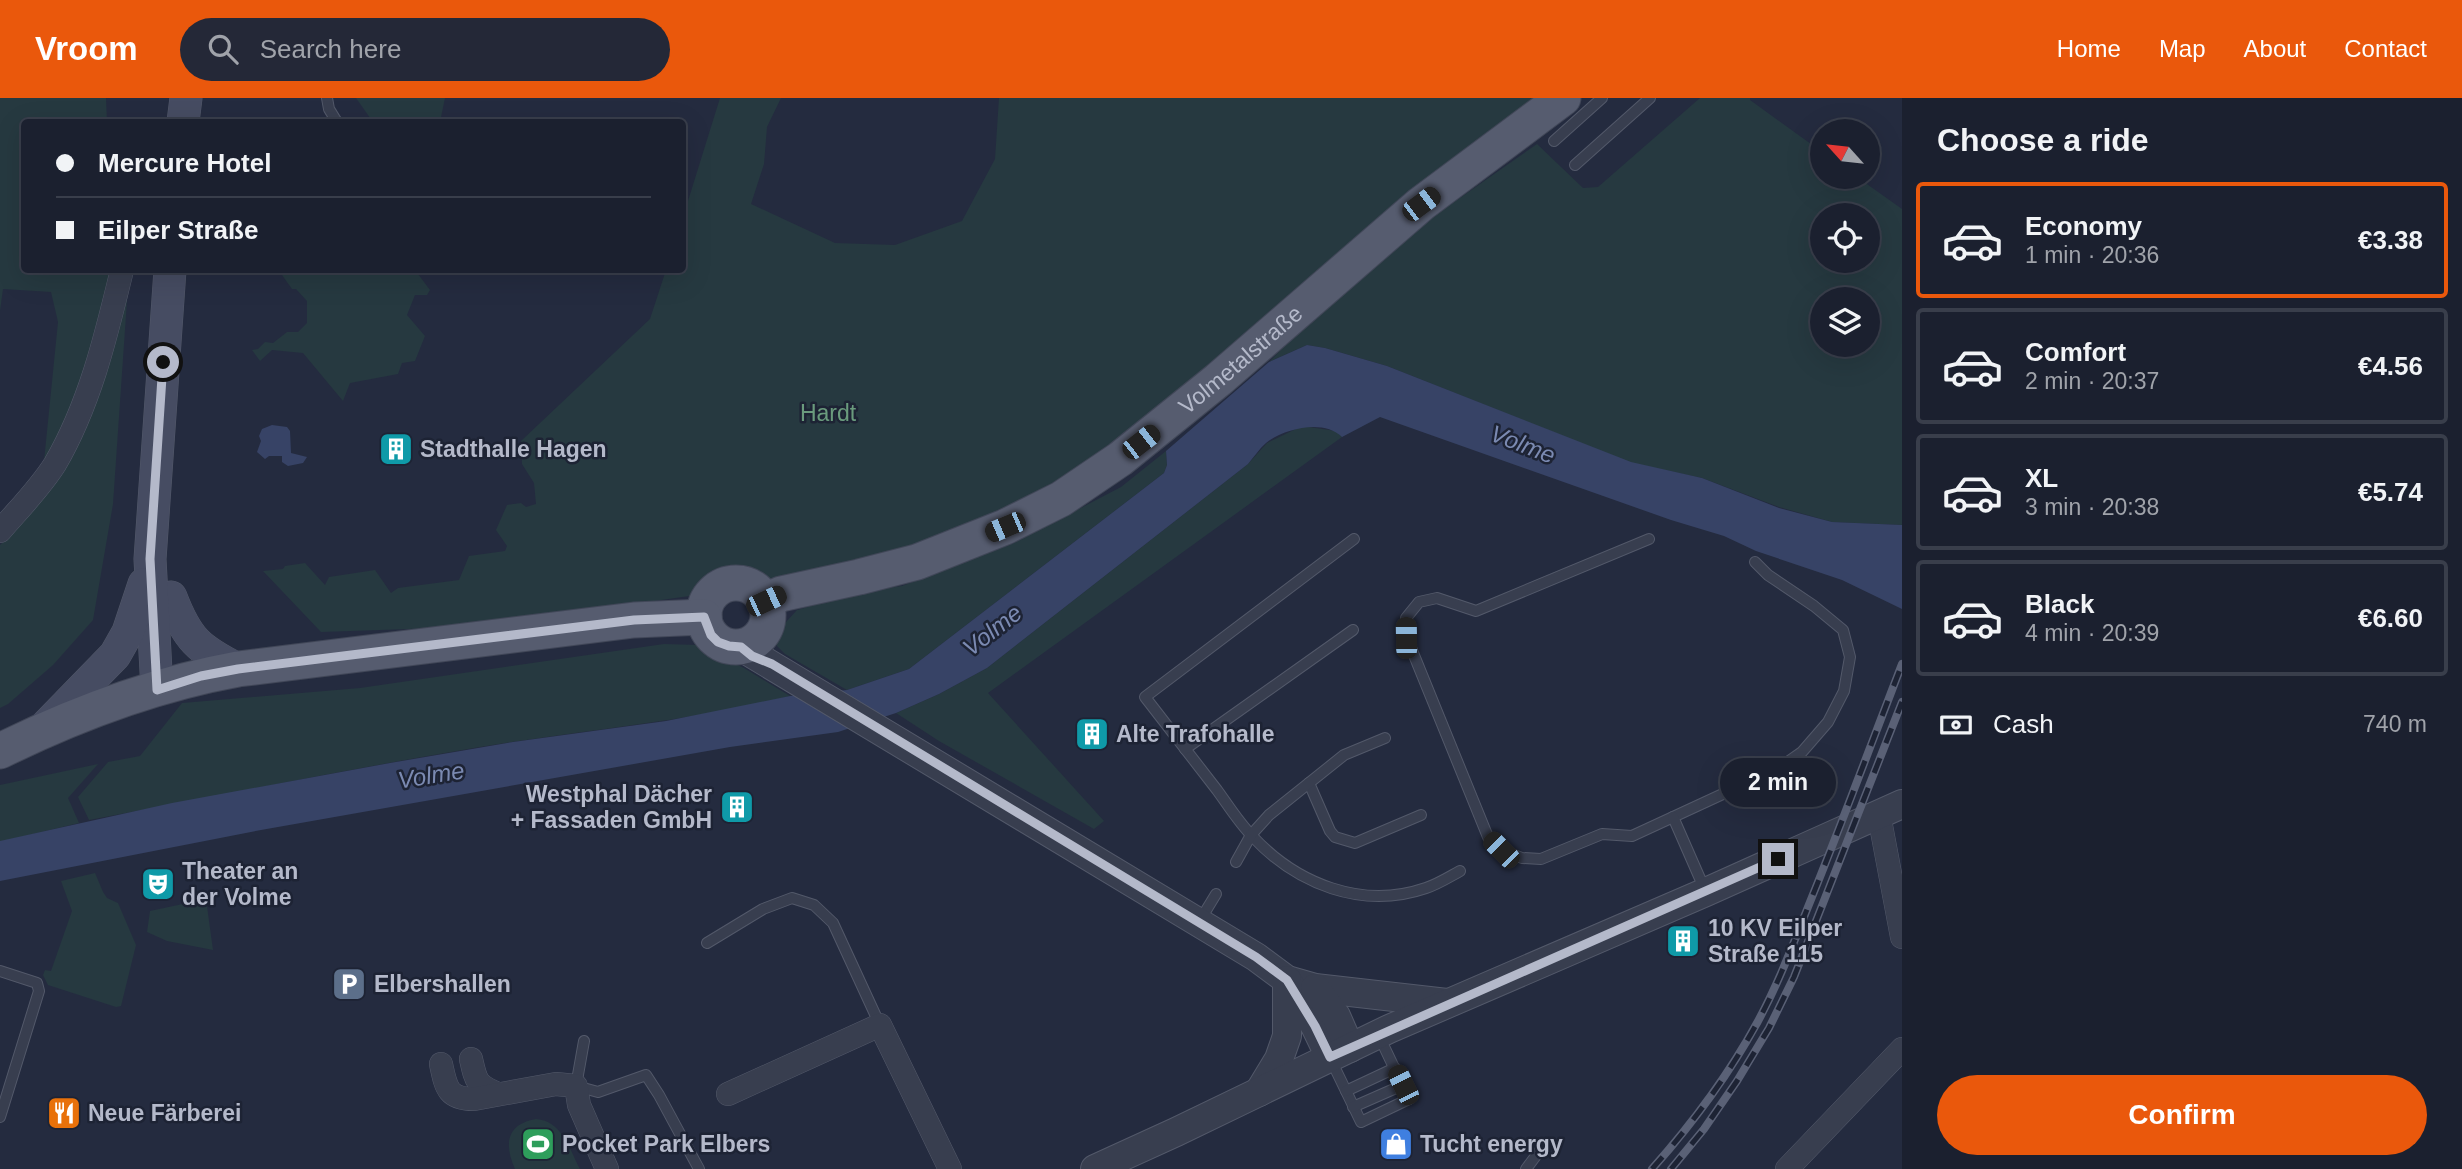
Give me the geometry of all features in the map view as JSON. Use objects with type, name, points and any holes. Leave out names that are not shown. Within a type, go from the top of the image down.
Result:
[{"type":"main road","points":[[183,119],[186,98]]},
{"type":"main road","name":"Volmetalstraße","points":[[766,601],[781,594],[917,562],[1005,527],[1061,499],[1120,459],[1218,380],[1421,204],[1590,99]]},
{"type":"main road","points":[[166,686],[150,559],[170,273]]},
{"type":"main road","points":[[156,464],[171,597],[166,686]]},
{"type":"main road","points":[[43,729],[115,655],[128,632],[150,559]]},
{"type":"main road","points":[[732,583],[743,583],[754,587],[766,601],[768,621],[757,650],[729,646],[718,642],[711,635],[704,617],[708,598],[716,589],[732,583]]},
{"type":"main road","points":[[171,597],[180,622],[195,643],[238,669]]},
{"type":"main road","points":[[0,751],[77,715],[166,686],[238,669],[634,620],[704,617]]},
{"type":"street","points":[[0,531],[54,466],[77,422],[96,371],[121,273]]},
{"type":"street","points":[[757,650],[887,733],[1256,957],[1287,980],[1315,988],[1451,1003]]},
{"type":"street","points":[[1095,1169],[1379,1034],[1890,810],[1902,937]]},
{"type":"street","points":[[1287,980],[1315,1026],[1340,1052]]},
{"type":"street","points":[[1259,1092],[1279,1059],[1287,1036],[1287,980]]},
{"type":"street","points":[[1315,988],[1336,1016],[1340,1052]]},
{"type":"street","points":[[728,1094],[880,1025],[950,1169]]},
{"type":"street","points":[[1787,1169],[1902,1049]]},
{"type":"street","points":[[471,1059],[477,1082],[498,1094]]},
{"type":"street","points":[[441,1064],[446,1086],[452,1094],[462,1099],[556,1084],[576,1086],[579,1105],[607,1169]]},
{"type":"lane","points":[[327,98],[329,109],[335,119]]},
{"type":"lane","points":[[1575,164],[1650,98]]},
{"type":"lane","points":[[1554,141],[1590,99]]},
{"type":"lane","points":[[1649,538],[1476,611],[1437,598],[1419,602],[1406,618],[1406,638],[1488,837],[1501,850],[1522,858],[1541,859],[1602,834],[1632,836],[1779,768],[1802,752],[1828,722],[1844,691],[1850,657],[1843,631],[1814,606],[1768,575],[1755,562]]},
{"type":"lane","points":[[1354,539],[1145,697],[1251,835],[1277,860],[1297,873],[1334,891],[1364,896],[1396,895],[1426,888],[1460,872]]},
{"type":"lane","points":[[1185,749],[1353,630]]},
{"type":"lane","points":[[1236,862],[1251,835],[1269,815],[1344,755],[1385,738]]},
{"type":"lane","points":[[1309,783],[1330,831],[1335,837],[1355,843],[1421,814]]},
{"type":"lane","points":[[1673,817],[1706,892]]},
{"type":"lane","points":[[1199,922],[1216,894]]},
{"type":"lane","points":[[707,943],[772,905],[792,898],[814,905],[833,923],[880,1025]]},
{"type":"lane","points":[[0,971],[37,983],[38,991],[0,1117]]},
{"type":"lane","points":[[1340,1052],[1346,1091],[1361,1122],[1409,1099],[1379,1034]]},
{"type":"lane","points":[[584,1041],[576,1086],[598,1092],[646,1075],[699,1169]]},
{"type":"lane","points":[[1346,1091],[1395,1068]]},
{"type":"lane","points":[[1353,1107],[1403,1085]]},
{"type":"lane","points":[[1526,1169],[1541,1149]]},
{"type":"green space","points":[[0,98],[106,98],[107,119],[21,119],[21,273],[128,273],[128,286],[113,504],[93,620],[53,665],[0,708],[0,545],[43,471],[58,322],[51,292],[3,289],[0,311]]},
{"type":"green space","points":[[356,98],[445,98],[441,119],[371,119]]},
{"type":"green space","name":"Hardt","points":[[720,98],[781,98],[767,127],[764,164],[751,204],[835,243],[895,245],[962,221],[995,159],[999,98],[1541,98],[1093,459],[1042,489],[961,529],[854,566],[754,587],[469,627],[321,632],[263,571],[305,563],[325,585],[329,577],[375,570],[391,593],[398,588],[459,580],[469,556],[505,551],[507,546],[496,530],[507,505],[521,503],[526,507],[536,504],[534,483],[522,464],[521,441],[650,319],[665,273],[686,273],[686,207]]},
{"type":"green space","points":[[1700,98],[1750,98],[1810,143],[1810,189],[1874,189],[1902,209],[1902,525],[1832,522],[1779,507],[1702,478],[1631,463],[1387,366],[1325,348],[1307,345],[1269,362],[1305,325],[1427,221],[1537,144],[1583,188],[1598,187]]},
{"type":"green space","points":[[417,273],[430,290],[427,295],[415,295],[407,315],[425,336],[415,361],[402,363],[398,374],[350,383],[343,401],[303,353],[272,350],[260,361],[252,350],[258,349],[265,342],[273,343],[287,332],[298,332],[307,323],[307,301],[296,289],[292,289],[282,275],[265,274]]},
{"type":"green space","points":[[1302,426],[1336,431],[1342,437],[988,693],[1104,821],[1094,829],[939,741],[896,713],[987,668],[1248,464],[1267,443]]},
{"type":"green space","points":[[1166,451],[1167,465],[1164,473],[909,669],[847,690],[785,654],[777,646],[776,633],[797,610],[859,592],[902,586],[1012,544],[1121,487]]},
{"type":"green space","points":[[664,644],[698,645],[744,668],[790,696],[687,717],[406,760],[89,820],[78,797],[108,762],[140,756],[182,703],[360,688]]},
{"type":"green space","points":[[98,764],[68,798],[79,823],[0,842],[0,785]]},
{"type":"green space","points":[[95,873],[107,898],[118,903],[136,945],[121,1006],[116,1007],[48,985],[43,975],[45,970],[51,971],[72,911],[61,881]]},
{"type":"green space","points":[[206,899],[213,950],[167,941],[147,932],[150,911]]},
{"type":"green space","name":"Pocket Park Elbers","points":[[536,1119],[545,1121],[558,1130],[580,1169],[515,1169],[509,1152],[510,1137],[519,1126]]},
{"type":"water","name":"Volme","points":[[1307,345],[1387,366],[1631,462],[1702,478],[1779,508],[1832,522],[1902,525],[1902,609],[1842,580],[1756,551],[1724,536],[1671,520],[1380,417],[1342,437],[1334,431],[1315,427],[1294,430],[1274,438],[1259,450],[1248,464],[987,668],[896,713],[838,732],[730,747],[261,830],[0,881],[0,841],[172,803],[390,763],[513,742],[666,721],[790,696],[847,690],[909,669],[1164,473],[1167,465],[1166,451],[1269,362]]},
{"type":"water","points":[[272,425],[287,427],[290,431],[291,453],[307,457],[303,463],[288,466],[282,462],[282,456],[269,456],[265,459],[257,452],[262,429]]},
{"type":"railway","points":[[1652,1169],[1722,1081],[1765,1008],[1824,868],[1902,664]]},
{"type":"railway","points":[[1671,1169],[1704,1129],[1769,1028],[1794,977],[1902,702]]},
{"type":"place","name":"Stadthalle Hagen","points":[[396,449]]},
{"type":"place","name":"Alte Trafohalle","points":[[1092,734]]},
{"type":"place","name":"Westphal Dächer + Fassaden GmbH","points":[[737,807]]},
{"type":"place","name":"Theater an der Volme","points":[[158,884]]},
{"type":"place","name":"10 KV Eilper Straße 115","points":[[1683,941]]},
{"type":"place","name":"Elbershallen","points":[[349,984]]},
{"type":"place","name":"Neue Färberei","points":[[64,1113]]},
{"type":"place","name":"Pocket Park Elbers","points":[[538,1144]]},
{"type":"place","name":"Tucht energy","points":[[1396,1144]]},
{"type":"route","points":[[163,362],[150,559],[157,690],[174,683],[238,669],[634,620],[704,617],[706,628],[718,642],[741,647],[752,656],[772,664],[1256,957],[1287,980],[1330,1057],[1778,859]]}]
